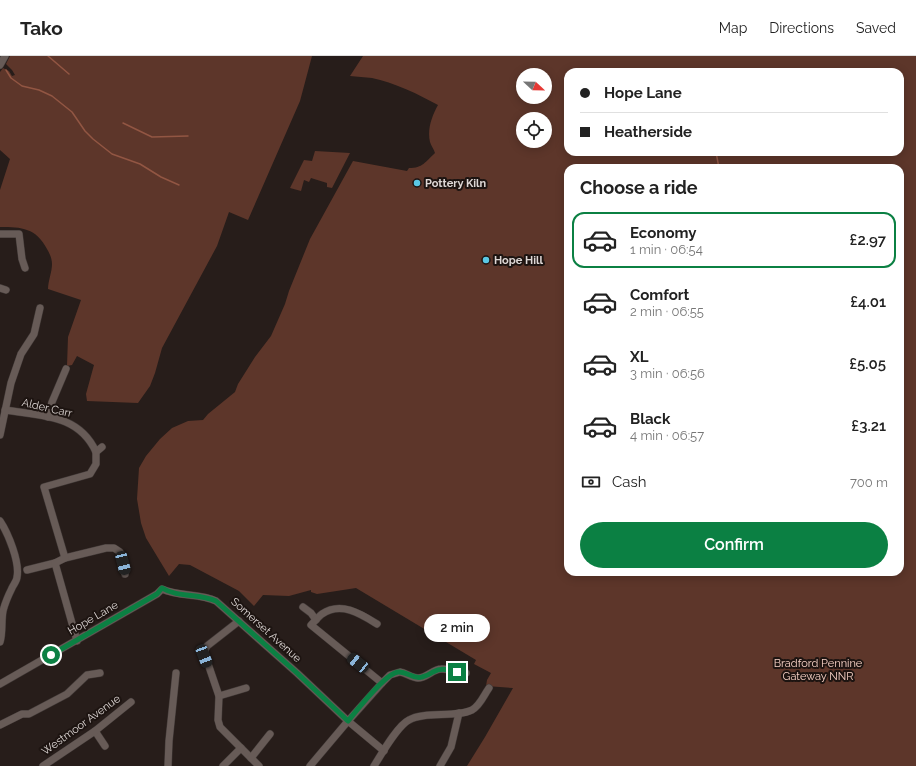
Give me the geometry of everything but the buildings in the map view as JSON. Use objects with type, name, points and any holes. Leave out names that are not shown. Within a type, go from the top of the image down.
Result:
[{"type":"street","points":[[0,65],[5,56]]},
{"type":"street","points":[[0,234],[22,235],[22,259],[25,268]]},
{"type":"street","points":[[0,435],[5,410],[3,400],[11,384],[21,354],[34,334],[40,308]]},
{"type":"street","points":[[48,417],[52,402],[66,369]]},
{"type":"street","name":"Alder Carr","points":[[5,410],[65,421],[74,425],[99,449],[96,464],[90,474],[44,487],[65,558]]},
{"type":"street","points":[[0,521],[8,536],[16,565],[17,577],[4,610],[2,637],[0,642]]},
{"type":"street","points":[[17,577],[27,570],[55,563],[65,558],[106,548],[114,548],[120,552],[125,574]]},
{"type":"street","points":[[55,563],[77,641]]},
{"type":"street","points":[[16,565],[27,570]]},
{"type":"street","name":"Hope Lane","points":[[0,684],[157,594],[162,588],[176,593]]},
{"type":"street","name":"Somerset Avenue","points":[[176,593],[213,600],[220,604],[348,721],[384,751]]},
{"type":"street","points":[[303,607],[311,613],[314,622],[382,683]]},
{"type":"street","points":[[314,622],[322,614],[329,610],[342,608],[358,612],[377,624]]},
{"type":"street","points":[[239,621],[204,649],[204,656],[219,696],[218,720],[220,727],[259,766]]},
{"type":"street","points":[[310,766],[390,675],[397,672],[403,672],[418,678],[424,677],[438,669],[445,669],[460,673],[466,672]]},
{"type":"street","points":[[168,766],[168,742],[176,672]]},
{"type":"street","points":[[0,725],[22,714],[29,714],[67,694],[87,675],[100,673]]},
{"type":"street","points":[[219,696],[246,688]]},
{"type":"street","points":[[374,766],[401,726],[408,720],[418,717],[459,713],[472,710],[478,705],[489,688]]},
{"type":"street","name":"Westmoor Avenue","points":[[43,766],[95,731],[131,702]]},
{"type":"street","points":[[440,766],[451,747],[459,713]]},
{"type":"street","points":[[95,731],[105,746]]},
{"type":"street","points":[[251,758],[270,734]]},
{"type":"street","points":[[223,766],[241,748]]},
{"type":"green space","points":[[10,56],[312,56],[300,101],[248,220],[229,212],[217,246],[162,348],[150,386],[138,403],[87,401],[86,394],[94,365],[77,356],[72,365],[67,366],[68,337],[81,300],[48,289],[52,260],[43,242],[38,237],[22,228],[0,227],[0,190],[10,159],[0,150],[0,72],[3,68],[9,71],[12,76],[15,75],[6,64]]},
{"type":"green space","name":"Bradford Pennine Gateway NNR","points":[[363,56],[916,56],[916,766],[467,766],[513,688],[486,686],[487,680],[491,673],[474,664],[476,660],[356,588],[317,594],[311,592],[311,590],[289,596],[263,595],[254,606],[239,591],[190,565],[179,564],[169,576],[146,538],[141,523],[137,499],[139,468],[146,456],[160,439],[172,428],[188,421],[203,420],[208,414],[235,392],[238,384],[255,357],[271,336],[310,239],[353,161],[407,171],[409,168],[418,167],[424,164],[435,153],[430,142],[429,132],[432,118],[438,105],[389,82],[372,78],[350,76]]},
{"type":"green space","points":[[315,151],[350,153],[332,188],[327,187],[327,183],[311,178],[309,182],[304,180],[301,191],[290,188],[304,160],[312,161]]},
{"type":"waterway","points":[[48,56],[69,74]]},
{"type":"waterway","points":[[6,70],[11,78],[22,86],[39,90],[52,96],[72,112],[85,131],[93,139],[112,154],[140,164],[161,177],[179,185]]},
{"type":"waterway","points":[[123,123],[152,137],[188,136]]},
{"type":"waterway","points":[[717,156],[718,164]]},
{"type":"place","name":"Pottery Kiln","points":[[417,183]]},
{"type":"place","name":"Hope Hill","points":[[486,260]]},
{"type":"route","points":[[51,655],[157,594],[162,588],[176,593],[209,598],[216,601],[297,673],[348,721],[393,673],[406,673],[421,678],[438,669],[457,672]]}]
